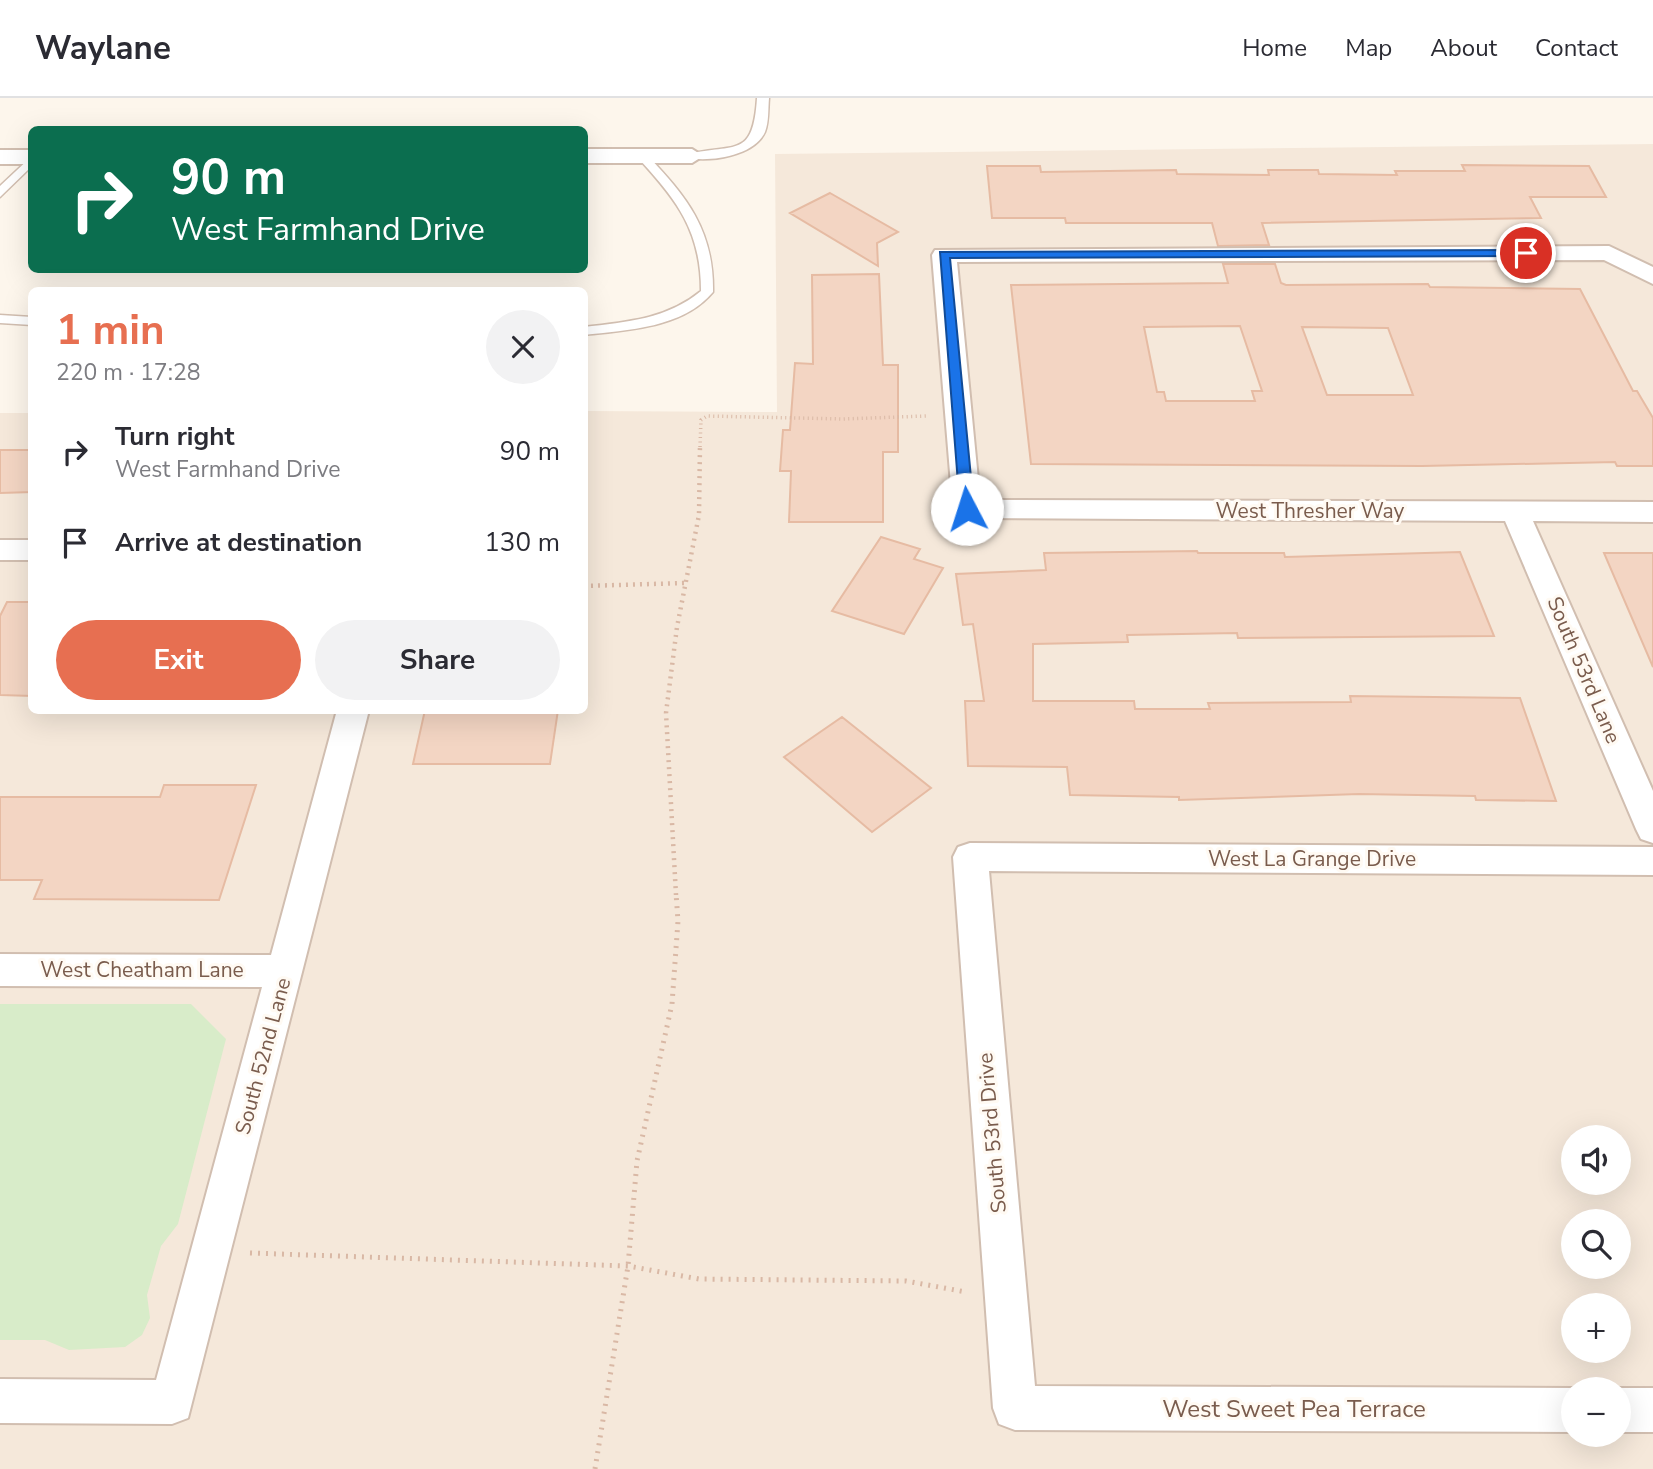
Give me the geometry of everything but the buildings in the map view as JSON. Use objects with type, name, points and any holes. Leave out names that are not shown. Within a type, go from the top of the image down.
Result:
[{"type":"street","points":[[588,156],[692,156]]},
{"type":"street","points":[[0,157],[28,158]]},
{"type":"street","points":[[958,414],[944,255],[1609,253],[1653,277]]},
{"type":"street","name":"West Thresher Way","points":[[958,414],[967,509],[1653,512]]},
{"type":"street","name":"South 53rd Lane","points":[[1515,512],[1653,829]]},
{"type":"street","points":[[0,550],[28,550]]},
{"type":"street","name":"South 52nd Lane","points":[[0,1401],[172,1402],[352,714]]},
{"type":"street","name":"West La Grange Drive","points":[[970,857],[1653,861]]},
{"type":"street","name":"South 53rd Drive","points":[[970,857],[1014,1408]]},
{"type":"street","name":"West Cheatham Lane","points":[[0,970],[285,971]]},
{"type":"street","name":"West Sweet Pea Terrace","points":[[1014,1408],[1561,1410]]},
{"type":"street","points":[[1631,1410],[1653,1410]]},
{"type":"lane","points":[[692,156],[736,150],[752,142],[760,131],[763,98]]},
{"type":"lane","points":[[588,330],[664,319],[691,308],[707,292],[709,271],[702,237],[682,198],[642,156]]},
{"type":"lane","points":[[0,193],[28,162]]},
{"type":"lane","points":[[0,319],[28,321]]},
{"type":"path","points":[[594,1469],[628,1266],[637,1161],[672,1004],[678,921],[666,713],[685,583],[699,515],[701,420],[707,416],[844,419],[958,414]]},
{"type":"path","points":[[588,586],[685,583]]},
{"type":"path","points":[[212,1252],[628,1266],[699,1279],[905,1281],[1005,1299]]},
{"type":"shaded area","points":[[1653,144],[1653,1469],[0,1469],[0,413],[28,413],[28,714],[588,714],[588,411],[777,412],[775,154]]},
{"type":"green space","points":[[0,1004],[191,1004],[226,1039],[178,1224],[161,1246],[147,1295],[150,1318],[142,1335],[125,1347],[69,1350],[45,1340],[0,1340]]},
{"type":"route","points":[[967,509],[944,255],[1526,253]]}]
